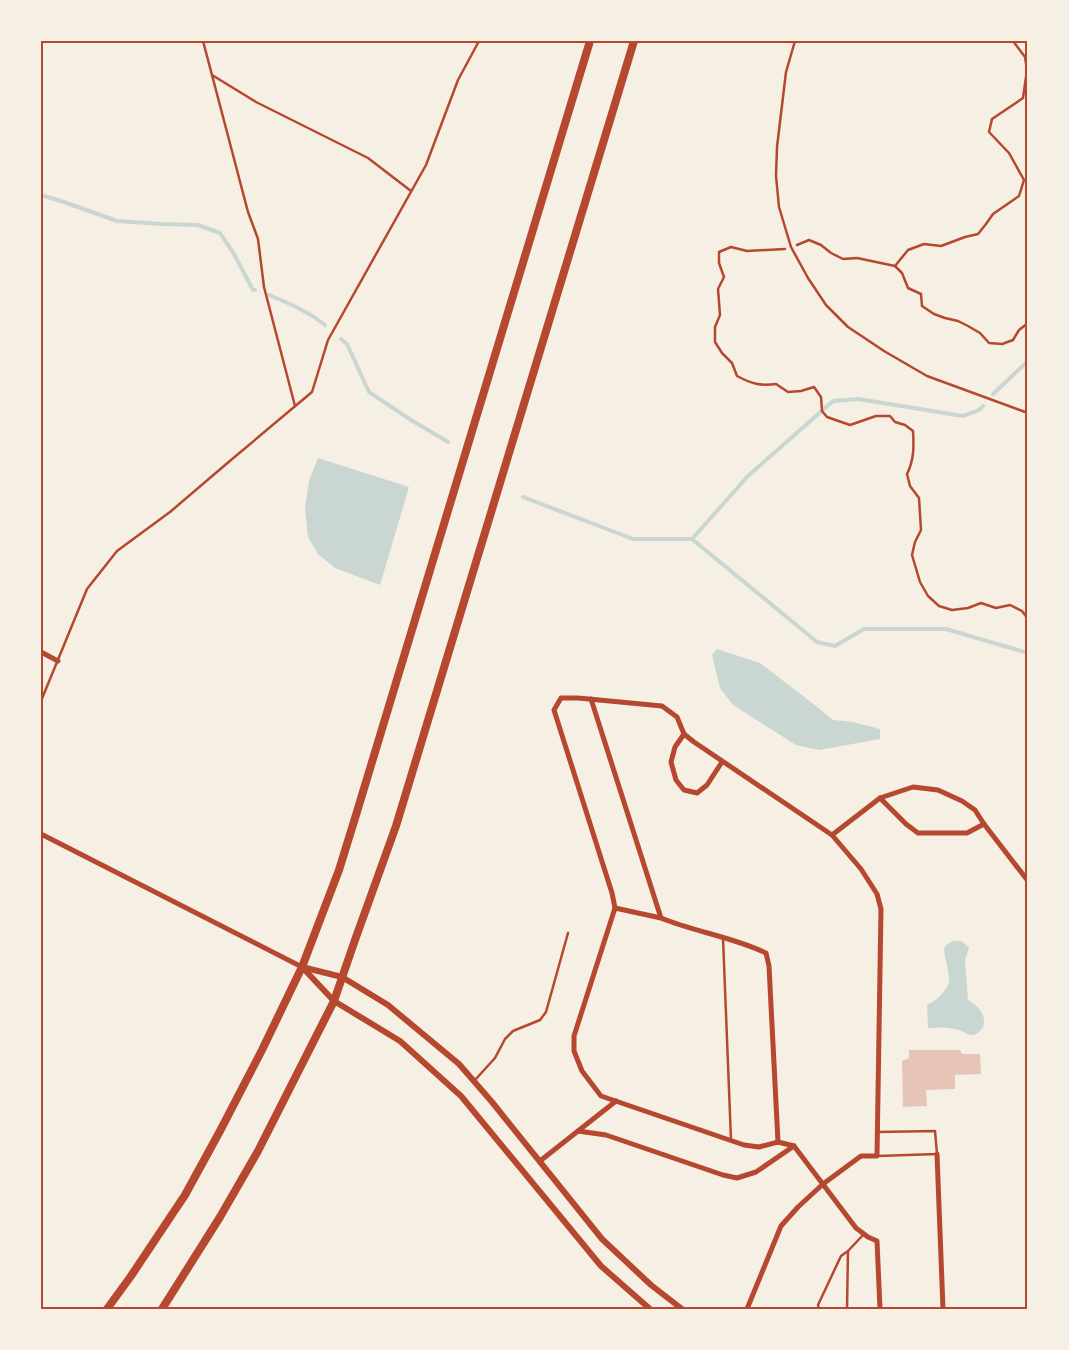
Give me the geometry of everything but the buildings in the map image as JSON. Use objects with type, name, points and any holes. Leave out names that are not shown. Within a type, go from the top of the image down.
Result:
[{"type":"main road","points":[[107,1309],[185,1195],[224,1123],[302,967],[339,870],[590,41]]},
{"type":"main road","points":[[162,1309],[220,1217],[258,1151],[334,1002],[396,826],[634,41]]},
{"type":"street","points":[[41,652],[58,661]]},
{"type":"street","points":[[747,1309],[781,1226],[823,1184],[861,1156],[877,1156],[881,909],[876,894],[861,869],[832,835],[694,742],[684,734],[677,716],[662,706],[561,698],[554,710],[612,893],[615,908],[574,1036],[574,1051],[582,1071],[600,1096],[744,1145],[759,1147],[778,1142],[794,1146],[823,1184],[856,1228],[877,1240],[880,1309]]},
{"type":"street","points":[[592,699],[661,918]]},
{"type":"street","points":[[684,734],[675,747],[671,762],[676,780],[684,790],[697,794],[707,785],[722,762]]},
{"type":"street","points":[[832,835],[880,798],[913,787],[938,790],[962,801],[975,810],[1028,881]]},
{"type":"street","points":[[880,798],[906,824],[918,833],[967,832],[984,824]]},
{"type":"street","points":[[41,834],[302,967],[342,978],[388,1005],[459,1064],[602,1239],[651,1285],[682,1309]]},
{"type":"street","points":[[615,908],[661,918],[753,947],[766,953],[769,966],[778,1142]]},
{"type":"street","points":[[302,967],[334,1002],[400,1041],[461,1096],[600,1266],[650,1309]]},
{"type":"street","points":[[540,1161],[616,1101]]},
{"type":"street","points":[[578,1131],[606,1135],[723,1175],[737,1178],[756,1172],[794,1146]]},
{"type":"street","points":[[937,1154],[943,1309]]},
{"type":"lane","points":[[203,41],[248,212],[258,239],[264,286],[295,406]]},
{"type":"lane","points":[[41,701],[87,589],[117,551],[170,512],[312,392],[328,340],[426,165],[458,80],[479,41]]},
{"type":"lane","points":[[795,41],[786,72],[777,148],[776,176],[779,207],[791,247],[808,278],[826,305],[848,327],[884,351],[927,376],[1028,413]]},
{"type":"lane","points":[[212,74],[256,102],[368,158],[411,190]]},
{"type":"lane","points":[[474,1081],[495,1058],[505,1039],[513,1031],[540,1020],[546,1012],[568,934]]},
{"type":"lane","points":[[723,938],[731,1140]]},
{"type":"lane","points":[[877,1132],[935,1131],[937,1154],[877,1156]]},
{"type":"lane","points":[[819,1309],[818,1305],[841,1256],[864,1234]]},
{"type":"lane","points":[[847,1309],[848,1251]]},
{"type":"path","points":[[895,266],[908,250],[924,244],[941,246],[978,234],[992,214],[1019,196],[1024,180],[1009,153],[989,132],[992,119],[1023,98],[1027,70],[1025,56],[1013,41]]},
{"type":"path","points":[[1028,323],[1019,330],[1013,340],[1002,344],[989,343],[968,326],[934,314],[922,306],[921,294],[908,288],[902,273],[895,266],[857,258],[843,259],[809,240],[783,250],[747,251],[731,247],[719,252],[724,277],[718,289],[720,315],[714,327],[715,342],[732,363],[737,376],[750,383],[776,384],[788,392],[814,387],[821,397],[822,411],[827,417],[850,425],[876,416],[890,416],[895,422],[905,425],[913,431],[912,465],[907,474],[910,486],[918,498],[921,530],[912,554],[920,582],[928,596],[939,606],[952,610],[968,608],[981,603],[996,608],[1010,605],[1022,612],[1028,619]]},
{"type":"shaded area","points":[[318,458],[409,487],[380,585],[335,568],[318,554],[308,537],[305,509],[309,481]]},
{"type":"shaded area","points":[[717,649],[760,663],[833,720],[853,722],[880,729],[880,739],[819,750],[796,745],[733,705],[720,688],[712,655]]},
{"type":"shaded area","points":[[953,941],[962,941],[969,948],[965,960],[968,1000],[981,1011],[984,1020],[982,1029],[974,1035],[951,1028],[928,1028],[927,1005],[940,996],[949,982],[944,950],[945,946]]},
{"type":"waterway","points":[[41,195],[117,221],[198,225],[220,233],[234,254],[253,290],[255,290]]},
{"type":"waterway","points":[[269,295],[298,308],[325,325]]},
{"type":"waterway","points":[[341,339],[347,344],[369,392],[448,442]]},
{"type":"waterway","points":[[993,394],[1028,361]]},
{"type":"waterway","points":[[692,539],[748,476],[833,401],[858,399],[963,416],[979,410],[983,406]]},
{"type":"waterway","points":[[523,497],[633,539],[692,539],[817,642],[835,646],[864,629],[946,629],[1028,653]]}]
